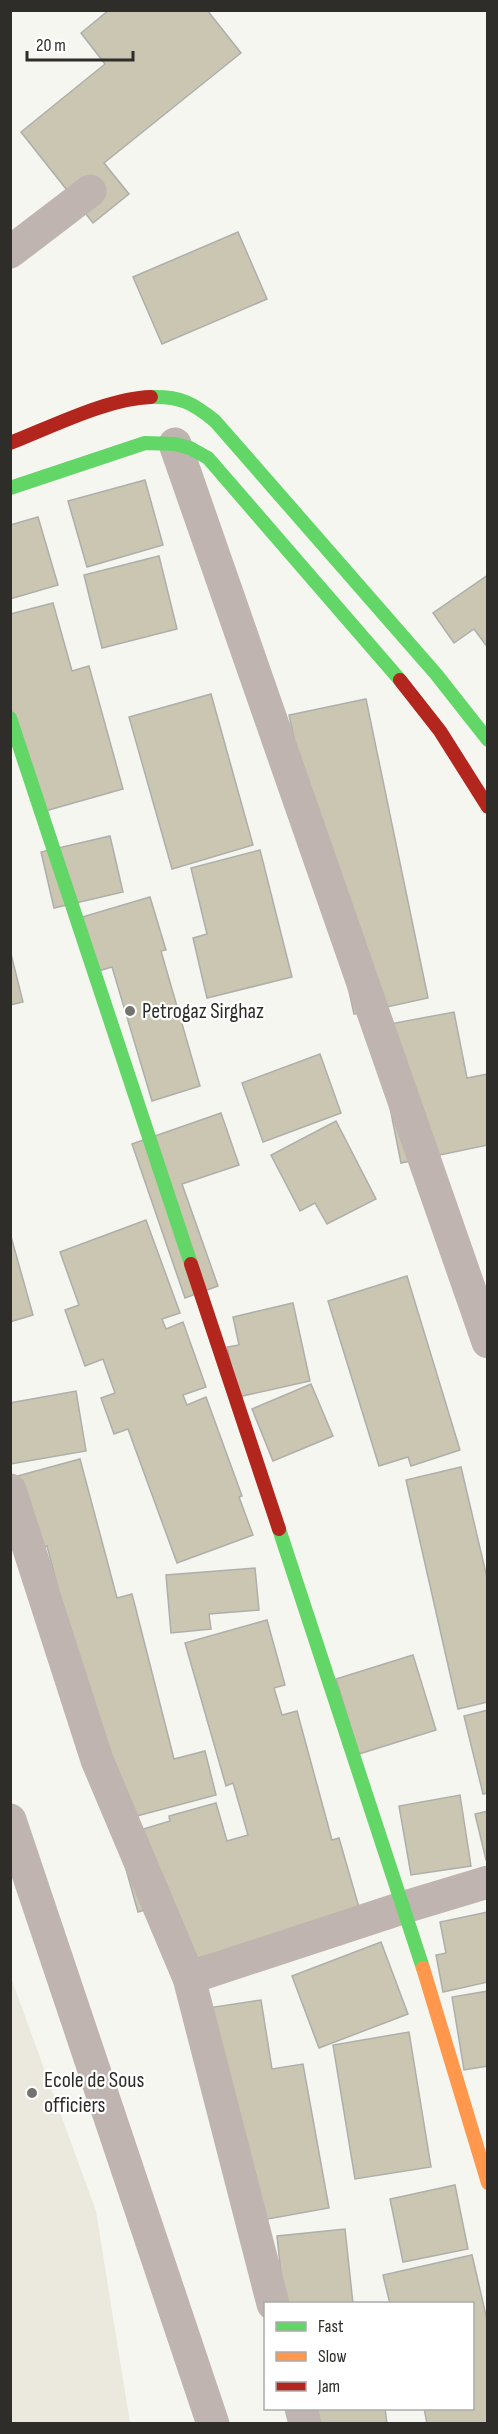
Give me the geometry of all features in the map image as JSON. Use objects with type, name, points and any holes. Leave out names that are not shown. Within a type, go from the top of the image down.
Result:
[{"type":"street","points":[[10,252],[90,191]]},
{"type":"street","points":[[10,443],[135,397],[168,396],[192,403],[215,421],[251,461],[436,674],[488,740]]},
{"type":"street","points":[[10,488],[145,443],[175,444],[190,448],[208,458],[390,667],[440,731],[488,807]]},
{"type":"street","points":[[175,444],[488,1342]]},
{"type":"street","points":[[10,718],[405,1906],[488,2183]]},
{"type":"street","points":[[10,1490],[97,1760],[189,1978],[272,2302]]},
{"type":"street","points":[[10,1820],[213,2424]]},
{"type":"street","points":[[189,1978],[405,1906],[488,1882]]},
{"type":"shaded area","name":"Ecole de Sous officiers","points":[[10,1975],[96,2211],[130,2423],[11,2423]]},
{"type":"building","points":[[109,10],[207,10],[241,53],[104,163],[129,194],[93,223],[21,132],[105,64],[81,33]]},
{"type":"building","points":[[238,232],[267,299],[162,344],[133,277]]},
{"type":"building","points":[[145,480],[163,545],[87,567],[68,501]]},
{"type":"building","points":[[38,517],[58,585],[10,599],[10,525]]},
{"type":"building","points":[[159,556],[177,629],[102,648],[84,575]]},
{"type":"building","points":[[488,575],[488,648],[474,629],[454,643],[433,613]]},
{"type":"building","points":[[53,603],[72,671],[89,666],[123,789],[38,813],[10,713],[10,614]]},
{"type":"building","points":[[211,694],[253,845],[172,869],[129,717]]},
{"type":"building","points":[[366,699],[428,998],[354,1014],[289,715]]},
{"type":"building","points":[[110,836],[123,892],[54,908],[41,852]]},
{"type":"building","points":[[260,850],[292,977],[207,998],[193,938],[207,934],[191,868]]},
{"type":"building","points":[[150,897],[166,950],[161,951],[200,1086],[152,1101],[112,967],[95,972],[79,918]]},
{"type":"building","points":[[10,950],[23,1002],[10,1005]]},
{"type":"building","points":[[454,1012],[467,1078],[488,1074],[488,1145],[401,1163],[374,1027]]},
{"type":"building","points":[[320,1054],[341,1113],[263,1142],[242,1083]]},
{"type":"building","points":[[221,1113],[239,1165],[182,1184],[218,1286],[185,1298],[132,1144]]},
{"type":"building","points":[[336,1121],[376,1199],[327,1224],[315,1203],[300,1211],[271,1155]]},
{"type":"building","points":[[146,1220],[180,1313],[162,1319],[166,1329],[183,1322],[206,1387],[183,1395],[187,1405],[206,1397],[242,1496],[239,1497],[253,1535],[177,1563],[128,1429],[114,1434],[101,1398],[115,1393],[103,1359],[85,1366],[65,1310],[79,1305],[60,1252]]},
{"type":"building","points":[[10,1233],[33,1315],[10,1322]]},
{"type":"building","points":[[407,1276],[460,1450],[411,1466],[408,1457],[379,1466],[328,1301]]},
{"type":"building","points":[[293,1303],[310,1381],[238,1397],[227,1347],[239,1345],[233,1317]]},
{"type":"building","points":[[311,1384],[333,1436],[273,1461],[252,1409]]},
{"type":"building","points":[[76,1391],[86,1451],[10,1464],[10,1403]]},
{"type":"building","points":[[80,1459],[117,1598],[132,1594],[174,1759],[205,1751],[216,1795],[118,1821],[47,1546],[28,1551],[10,1478]]},
{"type":"building","points":[[461,1467],[488,1582],[488,1702],[458,1709],[406,1480]]},
{"type":"building","points":[[255,1568],[259,1610],[209,1614],[211,1629],[171,1633],[166,1575]]},
{"type":"building","points":[[267,1620],[285,1685],[274,1688],[282,1715],[297,1711],[332,1840],[339,1838],[360,1911],[171,1966],[155,1907],[138,1912],[117,1837],[170,1821],[169,1816],[216,1803],[227,1841],[248,1835],[233,1783],[226,1786],[185,1643]]},
{"type":"building","points":[[413,1655],[436,1730],[359,1754],[336,1679]]},
{"type":"building","points":[[488,1710],[488,1793],[483,1794],[464,1716]]},
{"type":"building","points":[[460,1795],[471,1866],[411,1875],[399,1806]]},
{"type":"building","points":[[488,1811],[488,1860],[486,1860],[475,1814]]},
{"type":"building","points":[[488,1912],[488,1982],[443,1992],[436,1955],[446,1953],[440,1922]]},
{"type":"building","points":[[381,1942],[408,2014],[319,2048],[292,1976]]},
{"type":"building","points":[[488,1991],[488,2066],[464,2070],[452,1997]]},
{"type":"building","points":[[261,2000],[272,2069],[303,2064],[329,2208],[257,2221],[201,2009]]},
{"type":"building","points":[[409,2032],[431,2167],[355,2179],[333,2045]]},
{"type":"building","points":[[455,2185],[468,2249],[403,2262],[390,2199]]},
{"type":"building","points":[[345,2229],[353,2302],[284,2302],[277,2236]]},
{"type":"building","points":[[472,2255],[488,2324],[488,2424],[427,2424],[424,2410],[474,2410],[474,2302],[390,2302],[383,2275]]},
{"type":"building","points":[[295,2410],[385,2410],[387,2424],[297,2424]]},
{"type":"traffic: fast","points":[[151,397],[178,399],[215,421],[436,674],[488,740]]},
{"type":"traffic: fast","points":[[10,488],[145,443],[175,444],[190,448],[208,458],[400,680]]},
{"type":"traffic: fast","points":[[10,718],[191,1264]]},
{"type":"traffic: fast","points":[[279,1529],[423,1968]]},
{"type":"traffic: slow","points":[[423,1968],[488,2183]]},
{"type":"traffic: jam","points":[[10,443],[98,408],[117,402],[151,397]]},
{"type":"traffic: jam","points":[[400,680],[440,731],[488,807]]},
{"type":"traffic: jam","points":[[191,1264],[279,1529]]},
{"type":"place","name":"Petrogaz Sirghaz","points":[[130,1011]]},
{"type":"place","name":"Ecole de Sous officiers","points":[[32,2093]]}]
